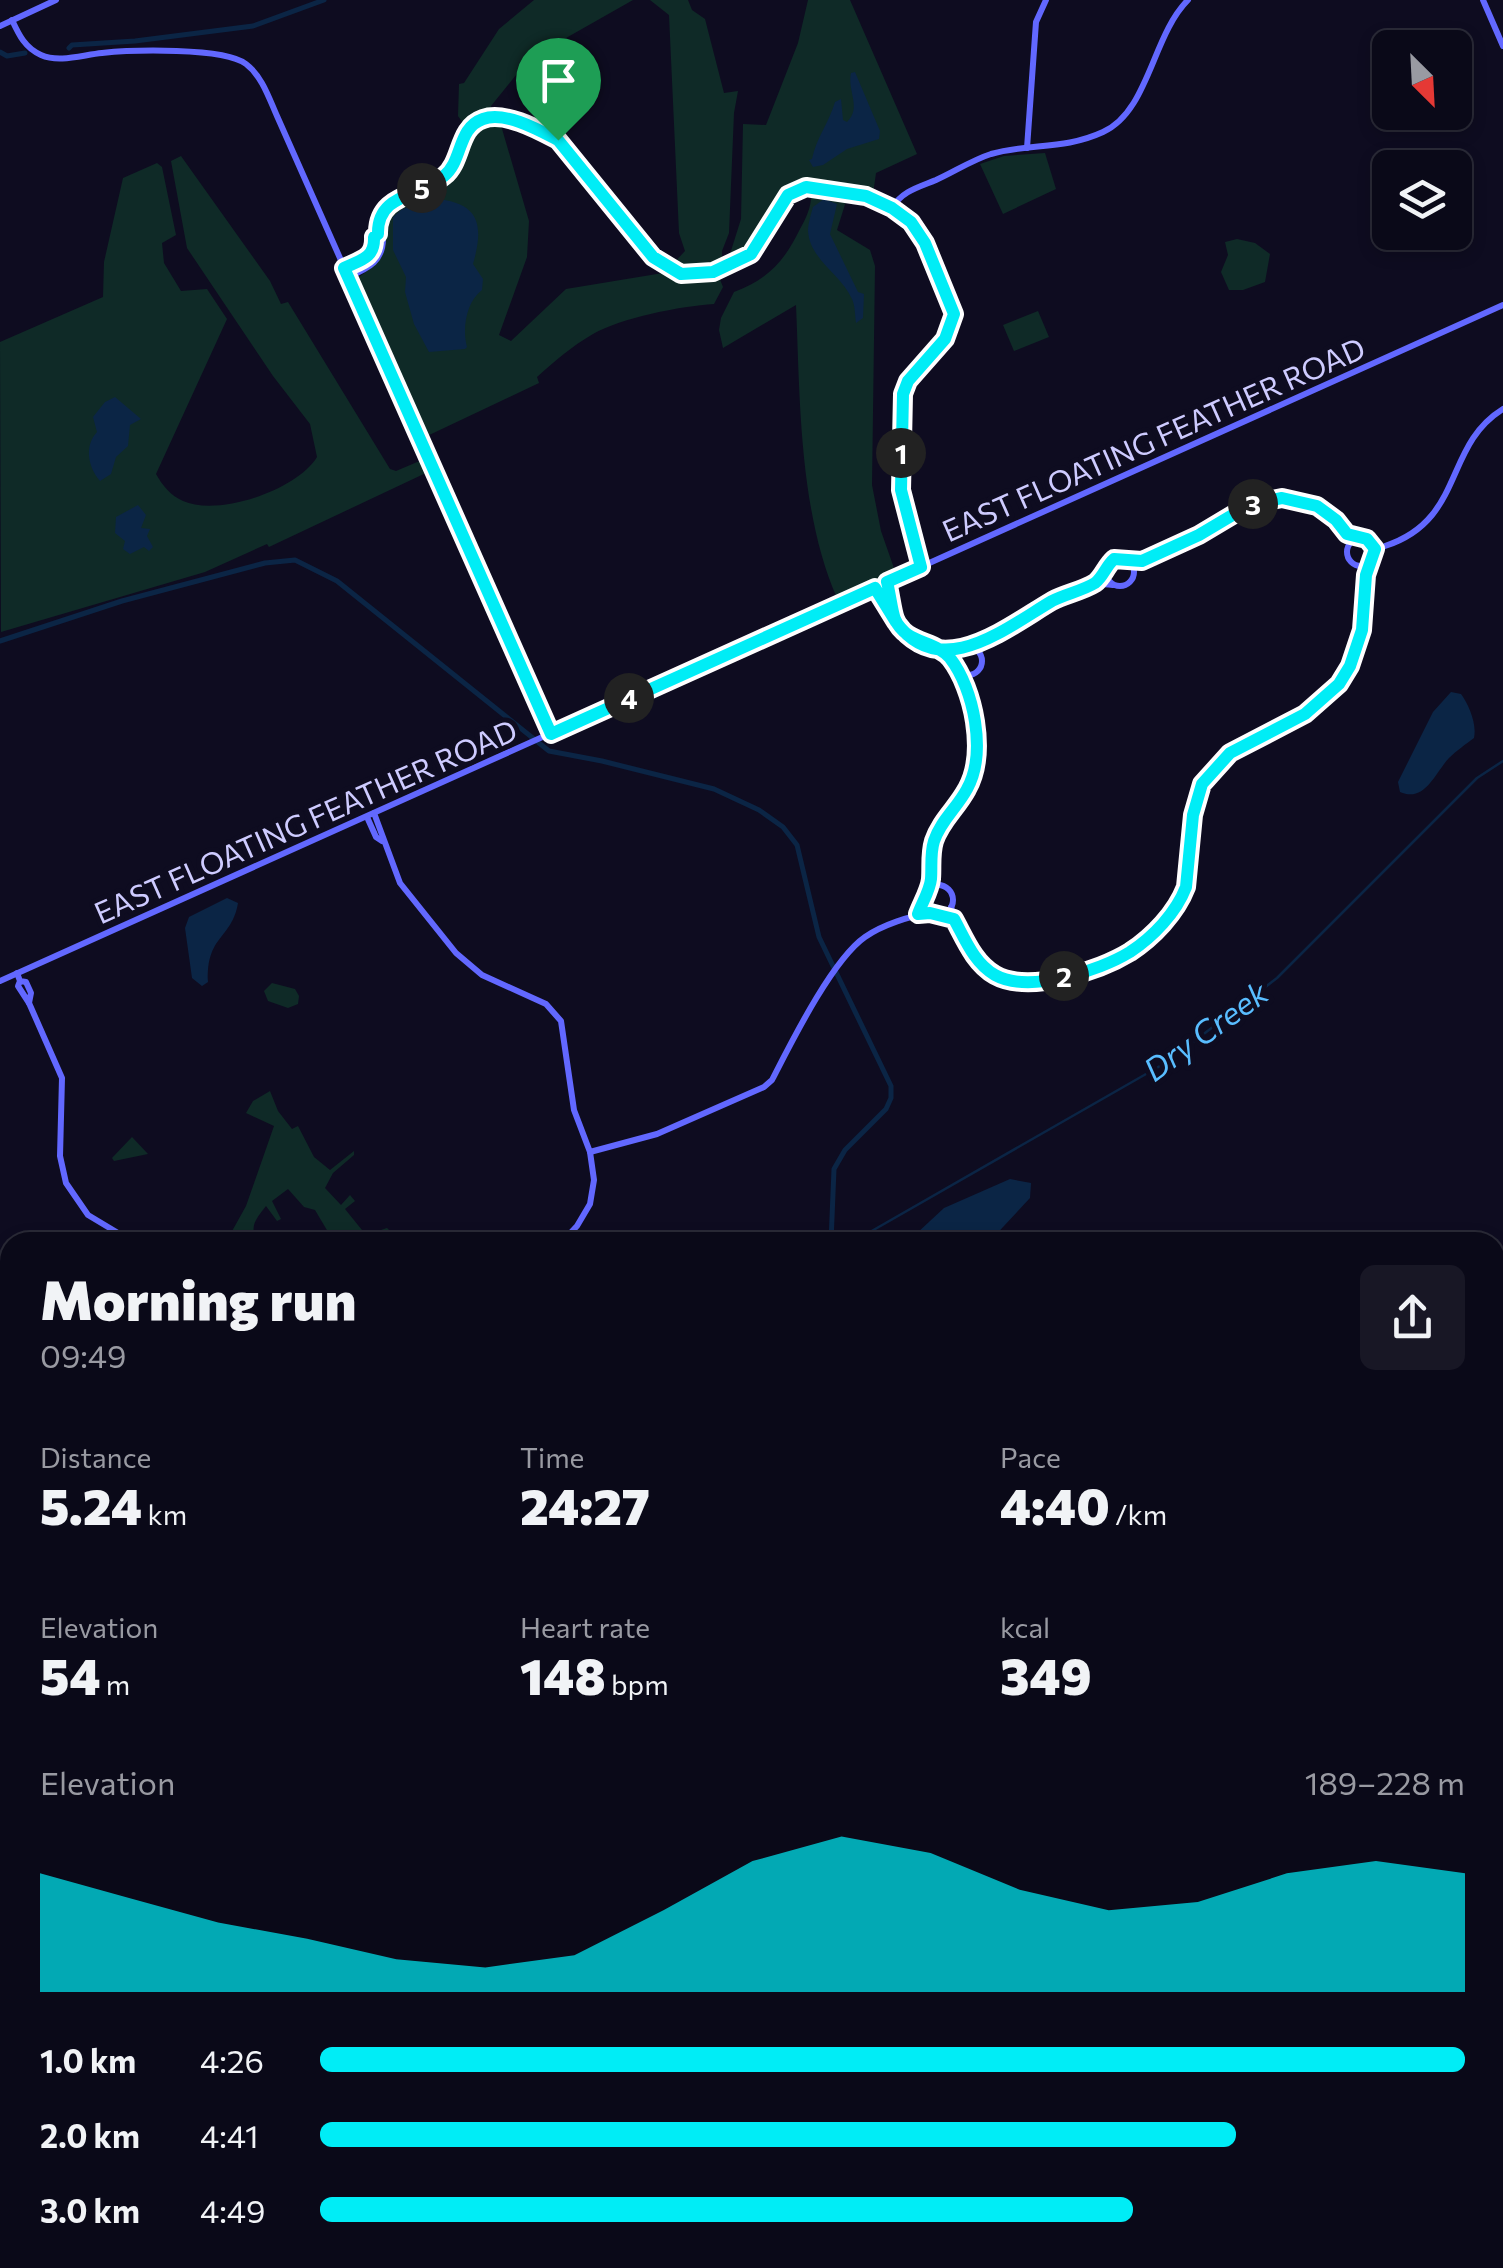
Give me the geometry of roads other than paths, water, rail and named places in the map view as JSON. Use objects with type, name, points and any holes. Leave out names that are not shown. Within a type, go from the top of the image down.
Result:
[{"type":"street","points":[[0,26],[56,0]]},
{"type":"street","points":[[1028,148],[1036,22],[1046,0]]},
{"type":"street","points":[[892,208],[904,194],[976,159],[1072,144],[1122,120],[1168,27],[1188,0]]},
{"type":"street","points":[[1483,0],[1503,46]]},
{"type":"street","points":[[12,20],[27,46],[50,58],[114,52],[204,53],[228,55],[254,71],[549,735]]},
{"type":"street","points":[[344,268],[369,256],[375,248],[380,214],[386,206],[443,178],[467,131],[482,119],[496,117],[558,140],[653,257],[681,274],[713,272],[751,254],[788,195],[806,187],[852,193],[892,208],[919,232],[954,314],[945,339],[908,381],[903,394],[901,490],[921,567]]},
{"type":"street","points":[[348,277],[378,260],[384,249],[383,236],[378,234]]},
{"type":"street","name":"EAST FLOATING FEATHER ROAD","points":[[0,981],[18,978],[370,815],[1503,305]]},
{"type":"street","points":[[1358,566],[1416,530],[1437,511],[1473,437],[1503,409]]},
{"type":"street","points":[[1096,582],[1114,559],[1142,561],[1199,535],[1251,504],[1268,499],[1297,499],[1317,506],[1347,534],[1385,546]]},
{"type":"street","points":[[1347,534],[1348,556],[1366,575]]},
{"type":"street","points":[[1348,547],[1358,538]]},
{"type":"street","points":[[931,876],[951,894],[954,919],[982,965],[994,974],[1023,984],[1050,981],[1124,956],[1181,899],[1186,887],[1196,795],[1209,773],[1230,753],[1313,709],[1348,671],[1364,624],[1366,575],[1373,558],[1371,542]]},
{"type":"street","points":[[1129,561],[1134,572]]},
{"type":"street","points":[[942,650],[972,647],[1067,593],[1096,582],[1125,585],[1142,561]]},
{"type":"street","points":[[1106,569],[1106,578],[1113,584]]},
{"type":"street","points":[[887,582],[894,605],[892,614]]},
{"type":"street","points":[[875,588],[906,635],[942,650],[954,664],[967,688],[978,741],[976,766],[966,790],[938,828],[928,889],[918,914]]},
{"type":"street","points":[[967,688],[981,666],[990,638]]},
{"type":"street","points":[[972,647],[982,657]]},
{"type":"street","points":[[954,664],[954,655],[960,648]]},
{"type":"street","points":[[960,673],[975,673]]},
{"type":"street","points":[[370,815],[376,837],[382,840],[403,887],[460,957],[482,975],[555,1011],[562,1026],[574,1110],[590,1152],[594,1180],[590,1204],[571,1232]]},
{"type":"street","points":[[928,889],[941,886]]},
{"type":"street","points":[[923,901],[930,913]]},
{"type":"street","points":[[939,915],[952,907]]},
{"type":"street","points":[[590,1152],[657,1134],[764,1087],[772,1080],[801,1022],[867,935],[918,914],[954,919]]},
{"type":"street","points":[[18,978],[18,986],[30,1003],[63,1081],[60,1156],[66,1183],[88,1214],[117,1232]]},
{"type":"water","points":[[855,72],[880,131],[879,139],[847,149],[813,167],[809,160],[835,102],[841,99],[843,120],[847,122],[851,117],[854,105],[850,80]]},
{"type":"water","points":[[428,198],[467,208],[477,224],[473,264],[483,279],[482,290],[472,301],[467,316],[465,349],[429,352],[414,324],[405,292],[406,277],[393,250],[393,217]]},
{"type":"water","points":[[824,199],[837,204],[830,234],[858,292],[864,294],[863,318],[856,323],[854,304],[847,290],[810,241],[808,228],[813,207]]},
{"type":"water","points":[[115,397],[141,419],[130,425],[128,446],[116,457],[111,474],[100,481],[89,456],[97,432],[93,417],[105,402]]},
{"type":"water","points":[[138,505],[146,515],[141,528],[150,529],[147,536],[153,547],[130,554],[123,549],[125,541],[115,533],[116,517]]},
{"type":"water","points":[[1451,692],[1461,694],[1467,704],[1474,738],[1449,758],[1423,790],[1400,792],[1398,782],[1433,712]]},
{"type":"water","points":[[227,898],[238,903],[235,915],[215,946],[208,982],[202,986],[192,978],[185,928],[189,917]]},
{"type":"water","points":[[1010,1179],[1031,1183],[1030,1198],[998,1232],[918,1232],[944,1208]]},
{"type":"waterway","points":[[69,48],[253,26],[324,0]]},
{"type":"waterway","points":[[0,52],[7,56],[25,53]]},
{"type":"waterway","points":[[0,641],[122,601],[265,563],[295,560],[337,581],[549,751],[714,789],[759,810],[783,827],[797,845],[819,937],[891,1086],[886,1109],[845,1150],[834,1169],[831,1232]]},
{"type":"waterway","name":"Dry Creek","points":[[870,1232],[1167,1062],[1277,978],[1477,778],[1503,761]]}]
